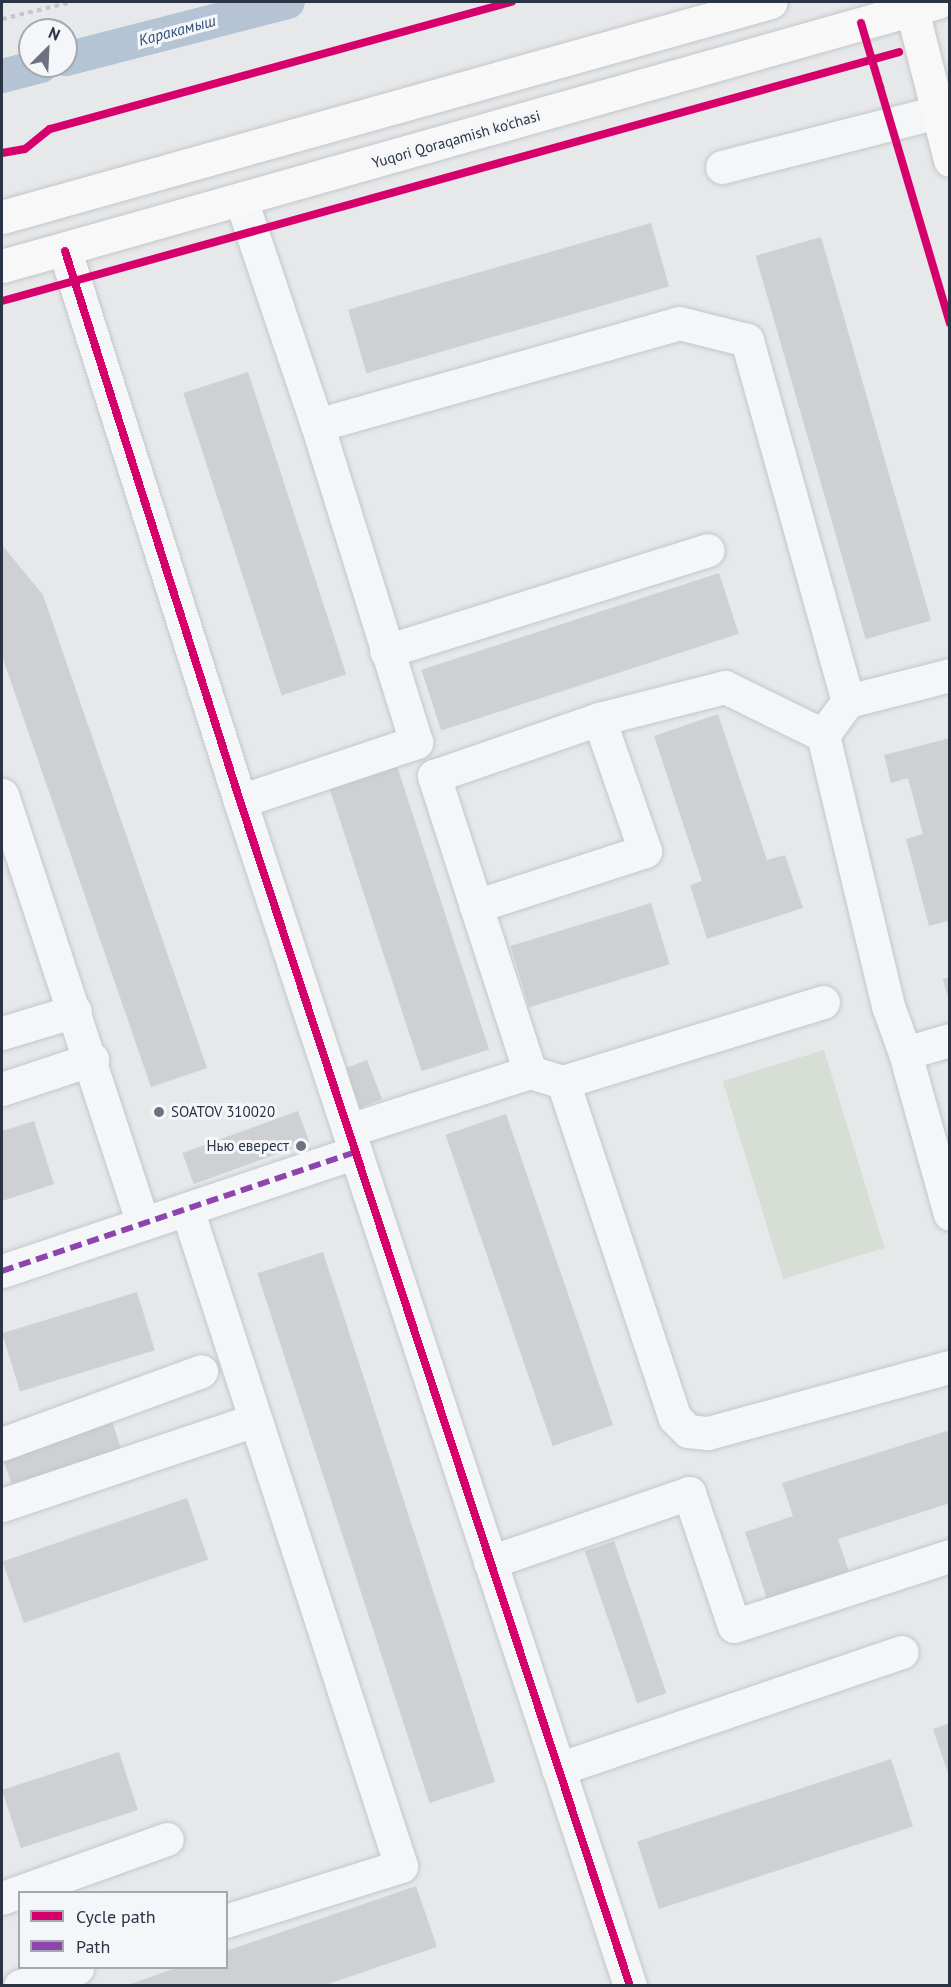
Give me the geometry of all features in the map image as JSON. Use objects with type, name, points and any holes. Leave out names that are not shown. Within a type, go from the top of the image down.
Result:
[{"type":"main road","points":[[2,217],[771,2]]},
{"type":"main road","points":[[945,2],[950,21]]},
{"type":"main road","points":[[919,4],[937,112],[950,160]]},
{"type":"main road","name":"Yuqori Qoraqamish ko'chasi","points":[[2,266],[242,200],[861,23],[919,4]]},
{"type":"street","points":[[722,167],[937,112]]},
{"type":"street","points":[[240,801],[416,742],[317,425],[242,200]]},
{"type":"street","points":[[65,250],[240,801],[630,1986]]},
{"type":"street","points":[[317,425],[679,323],[747,340],[848,701]]},
{"type":"street","points":[[386,651],[708,550]]},
{"type":"street","points":[[950,675],[848,701],[823,735],[888,1006],[905,1053],[950,1214]]},
{"type":"street","points":[[530,1072],[434,776],[599,719],[724,687],[823,735]]},
{"type":"street","points":[[476,906],[645,851],[599,719]]},
{"type":"street","points":[[2,795],[14,880],[75,1011],[143,1223]]},
{"type":"street","points":[[2,1271],[187,1209],[352,1141],[530,1072],[563,1082],[823,1002]]},
{"type":"street","points":[[2,1033],[75,1011]]},
{"type":"street","points":[[905,1053],[950,1040]]},
{"type":"street","points":[[2,1089],[92,1059]]},
{"type":"street","points":[[563,1082],[675,1418],[688,1431],[716,1431],[950,1367]]},
{"type":"street","points":[[187,1209],[401,1866],[228,1920]]},
{"type":"street","points":[[2,1444],[201,1371]]},
{"type":"street","points":[[2,1505],[255,1420]]},
{"type":"street","points":[[490,1562],[689,1493],[734,1626],[950,1556]]},
{"type":"street","points":[[558,1769],[902,1652]]},
{"type":"street","points":[[22,1891],[167,1839]]},
{"type":"street","points":[[2,1898],[18,1892]]},
{"type":"street","points":[[20,1986],[74,1969]]},
{"type":"path","points":[[2,19],[72,2]]},
{"type":"path","points":[[2,153],[25,149],[50,129],[512,2]]},
{"type":"path","points":[[861,23],[893,123],[950,323]]},
{"type":"path","points":[[436,181],[899,52]]},
{"type":"shaded area","points":[[824,1050],[885,1248],[783,1279],[723,1081]]},
{"type":"building","points":[[651,223],[669,286],[366,373],[348,310]]},
{"type":"building","points":[[821,237],[931,621],[866,639],[756,256]]},
{"type":"building","points":[[248,372],[346,674],[282,695],[183,393]]},
{"type":"building","points":[[2,545],[43,595],[207,1068],[151,1087],[2,656]]},
{"type":"building","points":[[719,573],[739,634],[441,731],[421,670]]},
{"type":"building","points":[[718,714],[767,860],[785,855],[803,908],[707,939],[690,885],[702,881],[654,736]]},
{"type":"building","points":[[950,738],[949,929],[947,921],[929,926],[906,839],[923,834],[908,778],[891,783],[884,755]]},
{"type":"building","points":[[397,766],[489,1049],[422,1071],[329,788]]},
{"type":"building","points":[[651,903],[670,964],[529,1007],[510,946]]},
{"type":"building","points":[[950,977],[950,1002],[949,1002],[943,979]]},
{"type":"building","points":[[367,1060],[382,1099],[354,1110],[339,1071]]},
{"type":"building","points":[[298,1111],[309,1142],[194,1184],[182,1153]]},
{"type":"building","points":[[506,1114],[613,1425],[553,1446],[445,1135]]},
{"type":"building","points":[[34,1121],[54,1184],[2,1201],[2,1131]]},
{"type":"building","points":[[323,1252],[495,1782],[429,1803],[257,1273]]},
{"type":"building","points":[[137,1292],[155,1350],[20,1392],[2,1333]]},
{"type":"building","points":[[111,1418],[122,1451],[12,1487],[2,1453]]},
{"type":"building","points":[[950,1430],[950,1503],[838,1539],[849,1572],[767,1599],[745,1532],[793,1516],[782,1483]]},
{"type":"building","points":[[187,1498],[208,1559],[24,1623],[3,1561]]},
{"type":"building","points":[[614,1541],[666,1693],[637,1703],[585,1551]]},
{"type":"building","points":[[950,1723],[950,1776],[949,1776],[933,1729]]},
{"type":"building","points":[[119,1752],[138,1810],[21,1848],[2,1790]]},
{"type":"building","points":[[891,1759],[913,1827],[659,1909],[637,1842]]},
{"type":"building","points":[[416,1886],[437,1947],[322,1986],[125,1986],[173,1969],[228,1969],[228,1950]]},
{"type":"waterway","name":"Каракамыш","points":[[78,56],[288,2]]},
{"type":"waterway","name":"Каракамыш","points":[[2,76],[18,72]]},
{"type":"marked path","points":[[2,1271],[356,1152]]},
{"type":"cycle path","points":[[2,153],[25,149],[50,129],[512,2]]},
{"type":"cycle path","points":[[861,23],[950,323]]},
{"type":"cycle path","points":[[2,301],[899,52]]},
{"type":"cycle path","points":[[65,251],[240,801],[630,1986]]},
{"type":"place","name":"SOATOV 310020","points":[[159,1112]]},
{"type":"place","name":"Нью еверест","points":[[301,1146]]}]
